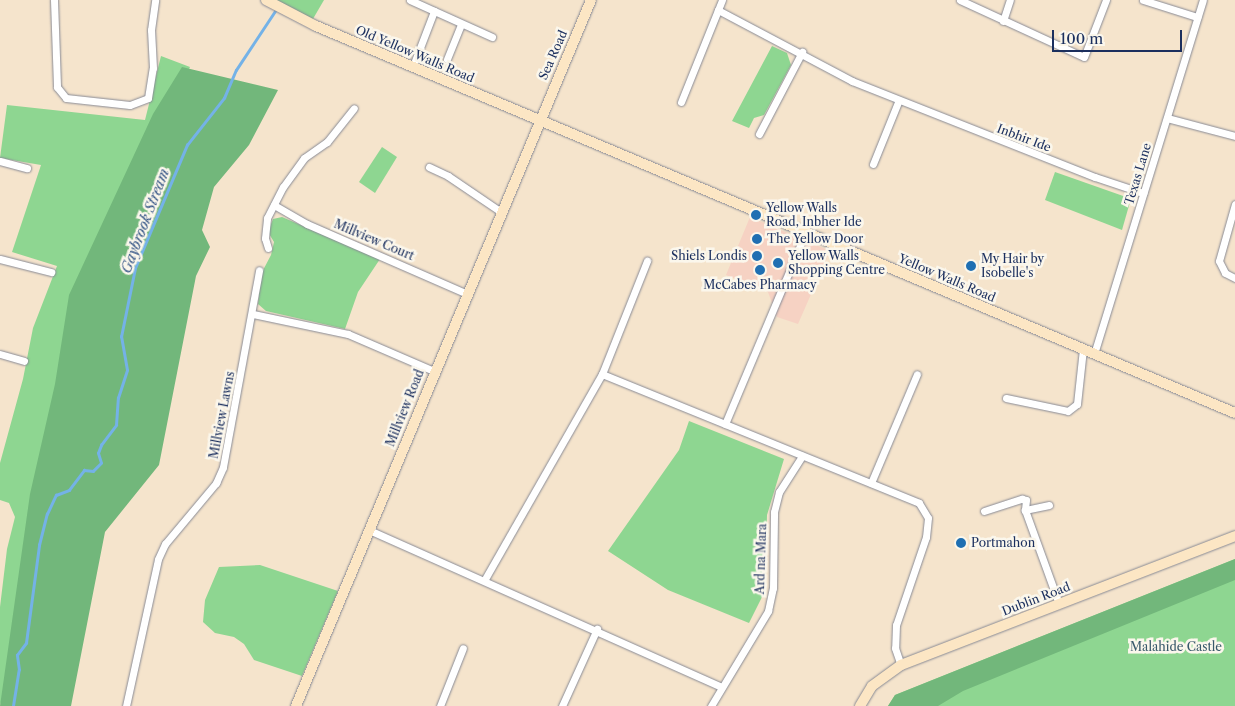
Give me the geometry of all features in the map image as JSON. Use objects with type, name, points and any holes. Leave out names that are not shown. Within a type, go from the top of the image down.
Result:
[{"type":"street","points":[[54,0],[57,87],[66,98],[130,106],[148,98],[153,68],[151,30],[155,0]]},
{"type":"street","points":[[410,0],[461,25],[492,37]]},
{"type":"street","name":"Sea Road","points":[[539,119],[591,0]]},
{"type":"street","points":[[681,102],[722,0]]},
{"type":"street","points":[[960,0],[1084,57],[1106,0]]},
{"type":"street","points":[[1003,21],[1010,0]]},
{"type":"street","points":[[1143,0],[1198,17]]},
{"type":"street","name":"Texas Lane","points":[[1094,354],[1203,0]]},
{"type":"street","name":"Old Yellow Walls Road","points":[[269,2],[282,10],[539,119]]},
{"type":"street","name":"Inbhir Ide","points":[[718,10],[802,52],[852,81],[898,102],[1143,193]]},
{"type":"street","points":[[413,66],[434,11]]},
{"type":"street","points":[[447,59],[461,25]]},
{"type":"street","points":[[759,134],[802,52]]},
{"type":"street","points":[[873,164],[898,102]]},
{"type":"street","points":[[268,248],[265,228],[274,205],[292,172],[304,158],[327,142],[354,108]]},
{"type":"street","points":[[1167,118],[1235,136]]},
{"type":"street","name":"Millview Road","points":[[296,706],[539,119]]},
{"type":"street","name":"Yellow Walls Road","points":[[539,119],[1235,413]]},
{"type":"street","points":[[0,162],[27,168]]},
{"type":"street","points":[[429,167],[448,176],[501,212]]},
{"type":"street","points":[[1235,204],[1219,261],[1224,273],[1235,278]]},
{"type":"street","name":"Millview Court","points":[[274,205],[307,224],[467,294]]},
{"type":"street","points":[[725,424],[806,231]]},
{"type":"street","points":[[0,259],[51,272]]},
{"type":"street","points":[[485,578],[602,374],[646,261]]},
{"type":"street","name":"Millview Lawns","points":[[126,706],[158,559],[165,544],[216,483],[223,467],[253,314],[259,270]]},
{"type":"street","points":[[253,314],[348,334],[434,371]]},
{"type":"street","points":[[1006,398],[1068,411],[1077,404],[1082,349]]},
{"type":"street","points":[[0,354],[24,361]]},
{"type":"street","points":[[602,374],[919,503],[928,518],[926,537],[896,625],[895,648],[901,665]]},
{"type":"street","points":[[871,483],[916,374]]},
{"type":"street","name":"Ard na Mara","points":[[711,706],[754,639],[768,610],[774,588],[774,512],[779,492],[802,456]]},
{"type":"street","points":[[984,511],[1022,499],[1026,500],[1025,510],[1058,604]]},
{"type":"street","points":[[1025,510],[1049,505]]},
{"type":"street","points":[[370,530],[485,578],[722,687]]},
{"type":"street","name":"Dublin Road","points":[[860,706],[872,686],[901,665],[1235,536]]},
{"type":"street","points":[[562,706],[597,629]]},
{"type":"street","points":[[440,706],[463,648]]},
{"type":"shaded area","name":"Yellow Walls Shopping Centre","points":[[750,217],[830,251],[798,324],[777,317],[768,292],[726,275]]},
{"type":"green space","points":[[266,0],[324,0],[310,24]]},
{"type":"green space","points":[[772,46],[787,53],[791,65],[764,115],[754,118],[749,128],[732,121]]},
{"type":"green space","points":[[161,56],[190,67],[127,199],[0,706],[0,607],[7,549],[15,517],[9,503],[0,500],[0,463],[23,379],[33,328],[57,266],[12,252],[41,165],[0,158],[7,105],[145,120]]},
{"type":"green space","points":[[182,67],[278,90],[249,145],[214,187],[202,230],[210,247],[196,276],[159,465],[105,532],[71,706],[0,706],[30,494],[55,384],[69,295],[153,114]]},
{"type":"green space","points":[[382,147],[397,157],[375,193],[359,182]]},
{"type":"green space","points":[[1055,172],[1126,197],[1130,202],[1122,230],[1045,200]]},
{"type":"green space","points":[[282,217],[380,259],[358,292],[345,329],[266,311],[258,304],[261,274],[271,255],[274,242],[268,232],[273,219]]},
{"type":"green space","points":[[689,421],[784,459],[767,515],[765,591],[749,623],[668,590],[608,551],[679,450]]},
{"type":"green space","name":"Malahide Castle","points":[[1235,559],[1235,706],[888,706],[895,695]]},
{"type":"green space","points":[[1235,559],[1235,580],[963,691],[938,706],[888,706],[895,695]]},
{"type":"green space","points":[[260,565],[338,591],[302,676],[254,660],[244,644],[234,637],[215,633],[203,622],[205,600],[219,567]]},
{"type":"waterway","name":"Gaybrook Stream","points":[[13,706],[19,670],[17,655],[26,643],[39,545],[47,514],[56,495],[69,490],[84,470],[93,471],[101,463],[98,453],[101,445],[116,425],[118,398],[127,370],[121,337],[135,268],[187,145],[224,98],[236,70],[277,8]]},
{"type":"place","name":"Yellow Walls Road, Inbher Ide","points":[[756,215]]},
{"type":"place","name":"The Yellow Door","points":[[757,239]]},
{"type":"place","name":"Shiels Londis","points":[[757,256]]},
{"type":"place","name":"Yellow Walls Shopping Centre","points":[[778,263]]},
{"type":"place","name":"My Hair by Isobelle's","points":[[971,266]]},
{"type":"place","name":"McCabes Pharmacy","points":[[760,270]]},
{"type":"place","name":"Portmahon","points":[[961,543]]}]
